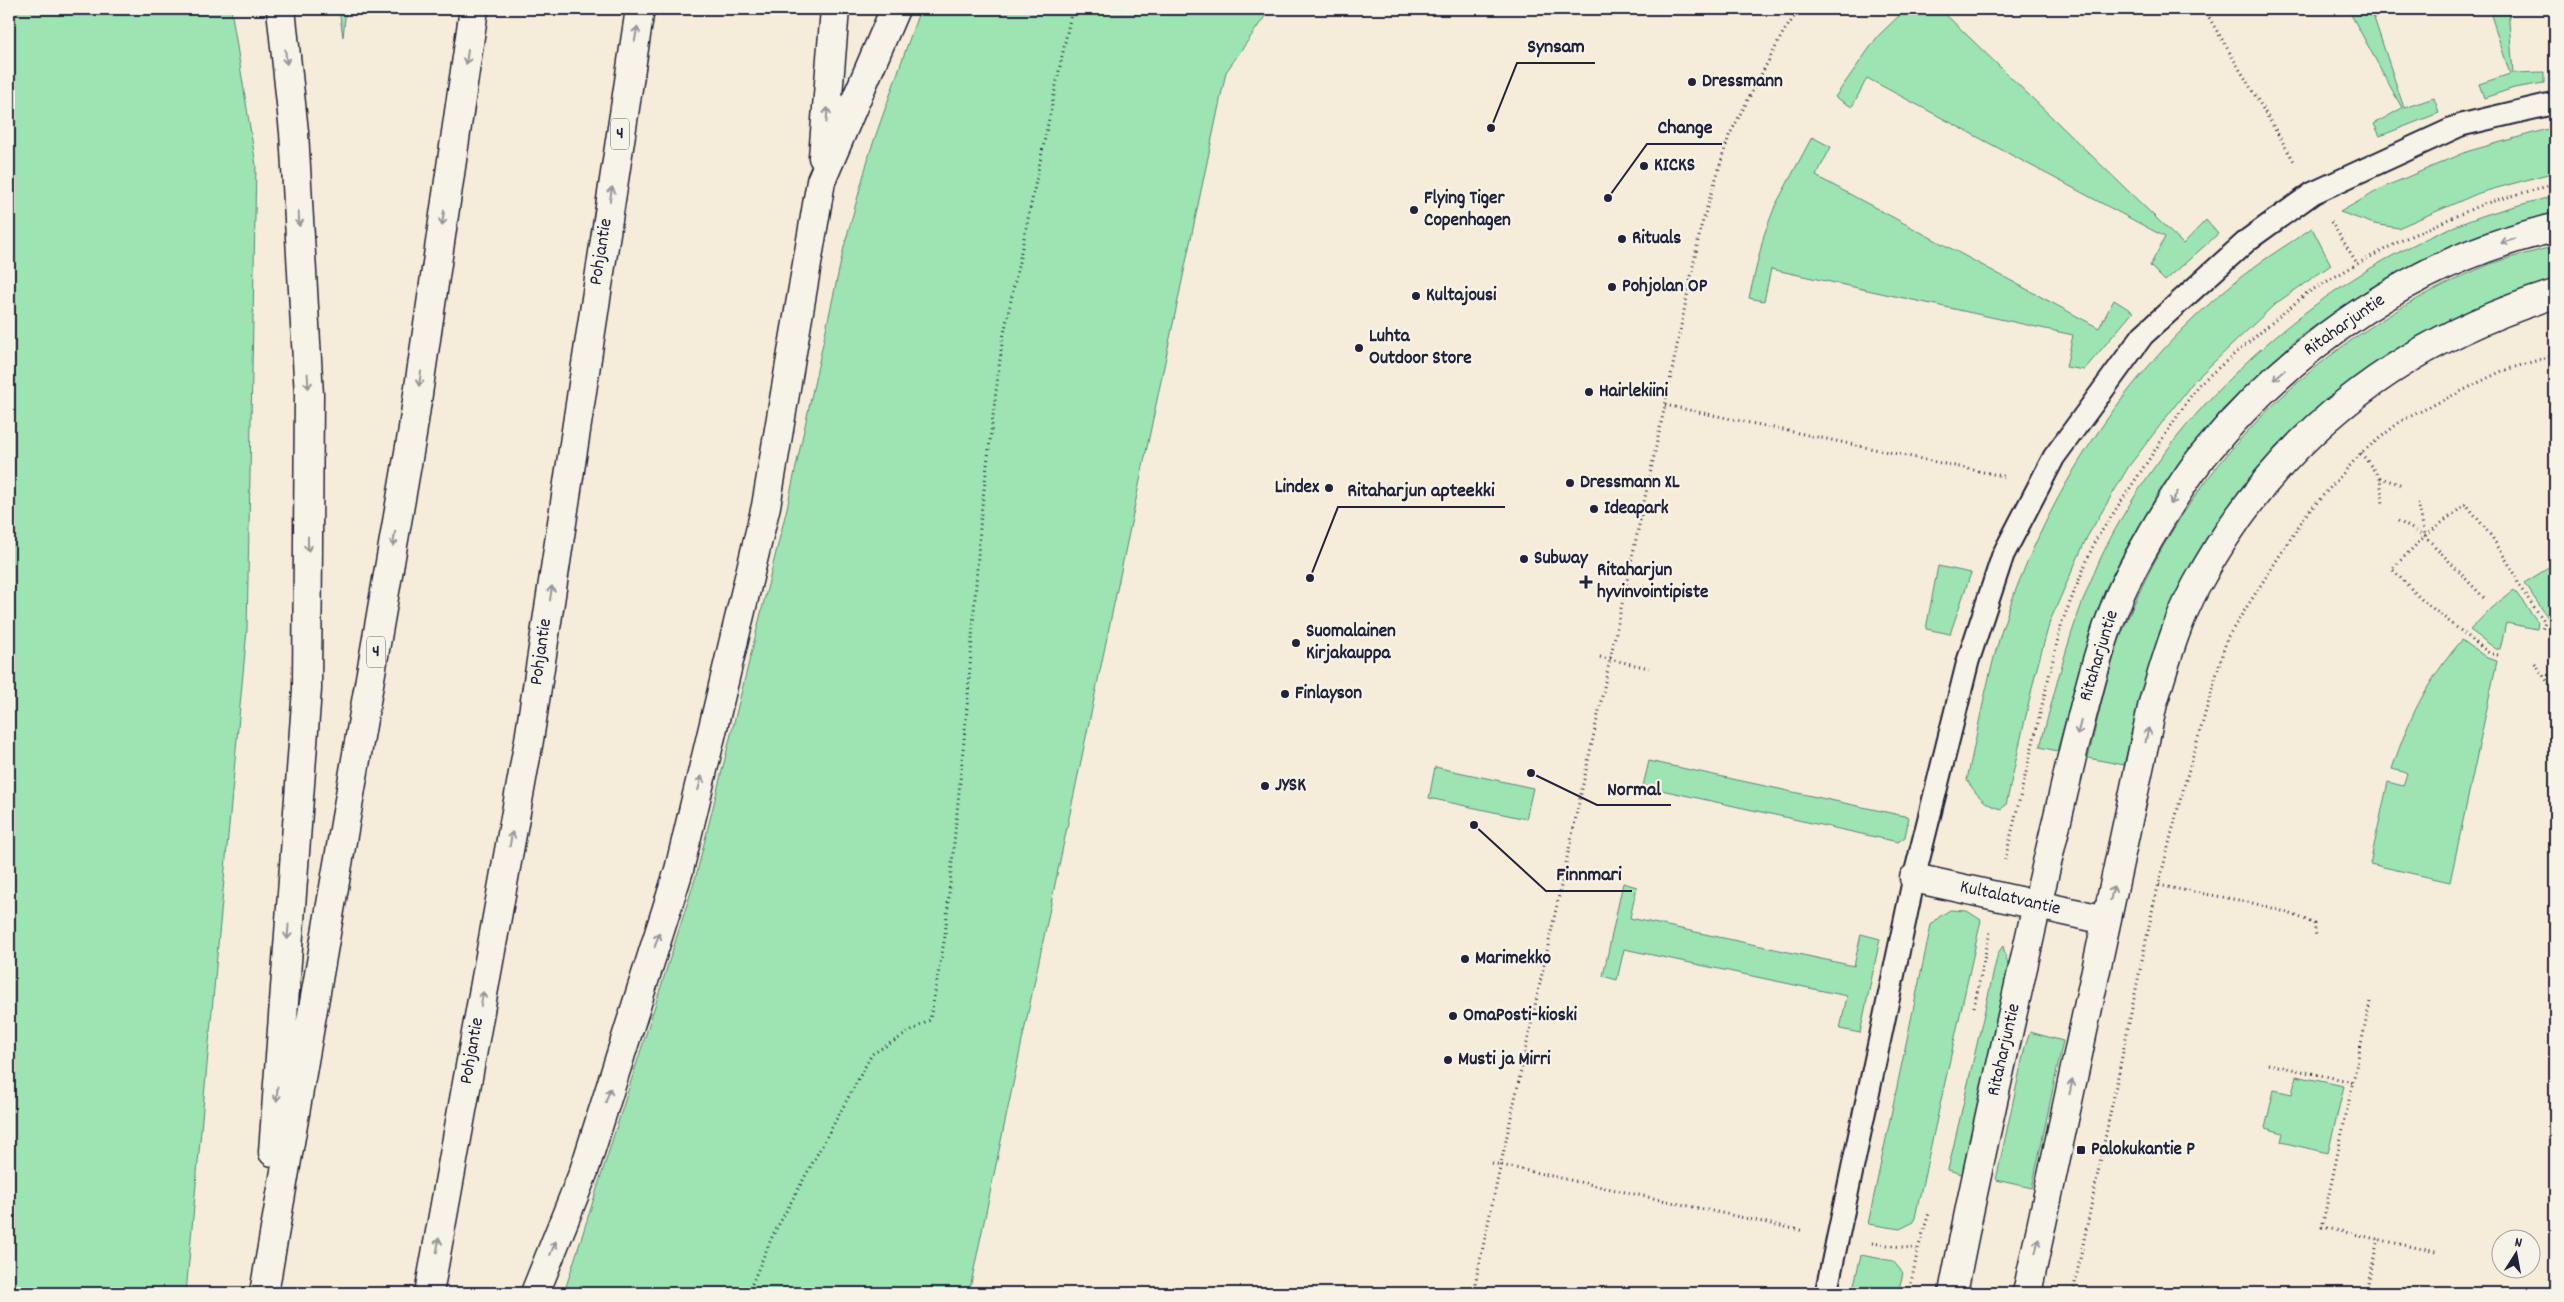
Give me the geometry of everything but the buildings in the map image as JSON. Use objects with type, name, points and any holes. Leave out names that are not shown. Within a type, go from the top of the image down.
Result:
[{"type":"main road","points":[[263,1293],[307,689],[309,395],[294,132],[281,9]]},
{"type":"main road","name":"4","points":[[263,1293],[412,435],[474,9]]},
{"type":"main road","name":"Pohjantie","points":[[429,1293],[529,740],[640,9]]},
{"type":"main road","points":[[535,1293],[584,1170],[679,870],[766,506],[821,181],[835,9]]},
{"type":"main road","points":[[821,181],[895,9]]},
{"type":"main road","name":"Ritaharjuntie","points":[[1953,1293],[2037,906],[2089,688],[2119,595],[2178,490],[2206,452],[2274,380],[2347,320],[2458,259],[2536,232],[2555,228]]},
{"type":"main road","points":[[2027,1293],[2153,703],[2168,654],[2196,586],[2229,531],[2257,492],[2284,461],[2341,405],[2379,376],[2462,329],[2506,309],[2555,294]]},
{"type":"main road","name":"Kultalatvantie","points":[[1914,878],[2106,920]]},
{"type":"lane","points":[[1826,1293],[1914,878],[1968,661],[2003,555],[2038,483],[2054,457],[2143,335],[2249,239],[2313,193],[2462,124],[2555,103]]},
{"type":"path","points":[[748,1293],[772,1236],[872,1054],[930,1020],[947,917],[965,739],[982,514],[1002,344],[1072,9]]},
{"type":"path","points":[[1473,1293],[1665,406],[1701,227],[1729,136],[1784,31],[1800,9]]},
{"type":"path","points":[[2204,9],[2357,264]]},
{"type":"path","points":[[2073,1293],[2159,885],[2179,804],[2227,638],[2305,516],[2361,453],[2401,421],[2502,371],[2555,356]]},
{"type":"path","points":[[1665,406],[2038,483]]},
{"type":"path","points":[[2361,453],[2380,478],[2383,504]]},
{"type":"path","points":[[2380,478],[2404,485]]},
{"type":"path","points":[[2418,503],[2425,536]]},
{"type":"path","points":[[2498,655],[2489,653],[2422,600],[2392,569],[2425,536],[2466,504],[2492,537],[2515,574],[2519,586],[2545,622],[2542,630]]},
{"type":"path","points":[[2398,521],[2425,536],[2486,600]]},
{"type":"path","points":[[1600,657],[1649,668]]},
{"type":"path","points":[[2535,663],[2555,693]]},
{"type":"path","points":[[2159,885],[2272,909],[2300,917],[2314,924],[2316,936]]},
{"type":"path","points":[[2370,1002],[2322,1227],[2436,1252]]},
{"type":"path","points":[[2268,1064],[2353,1082]]},
{"type":"path","points":[[1492,1163],[1838,1238],[1918,1249]]},
{"type":"path","points":[[2366,1293],[2378,1239]]},
{"type":"green space","points":[[9,9],[231,9],[256,165],[247,630],[186,1293],[9,1293]]},
{"type":"green space","points":[[339,9],[346,9],[343,37]]},
{"type":"green space","points":[[920,9],[1270,9],[1226,72],[969,1293],[564,1293],[696,876],[787,508],[844,247],[870,152]]},
{"type":"green space","points":[[1906,9],[1940,9],[2183,244],[2206,220],[2218,234],[2165,281],[2150,266],[2165,237],[1867,78],[1852,107],[1835,97],[1878,36]]},
{"type":"green space","points":[[2348,9],[2371,9],[2404,108],[2434,98],[2439,113],[2380,136],[2374,124],[2402,108]]},
{"type":"green space","points":[[2489,9],[2508,9],[2513,73],[2544,72],[2544,83],[2514,88],[2484,98],[2479,84],[2510,74]]},
{"type":"green space","points":[[2555,127],[2555,172],[2479,193],[2398,228],[2374,224],[2340,212],[2384,187],[2469,151]]},
{"type":"green space","points":[[1812,137],[1831,147],[1816,176],[2099,328],[2114,300],[2133,312],[2084,370],[2066,367],[2073,335],[1771,269],[1764,301],[1749,298],[1764,235],[1775,206]]},
{"type":"green space","points":[[2555,196],[2555,213],[2487,232],[2416,263],[2369,289],[2299,337],[2223,409],[2163,485],[2125,550],[2105,590],[2091,629],[2057,751],[2040,747],[2076,619],[2107,545],[2138,491],[2175,439],[2218,390],[2266,345],[2317,304],[2371,268],[2427,238],[2485,215]]},
{"type":"green space","points":[[2312,228],[2331,265],[2275,304],[2194,381],[2129,466],[2087,537],[2050,621],[2035,675],[2006,805],[2001,809],[1990,805],[1977,794],[1967,780],[1990,674],[2008,611],[2027,563],[2048,516],[2073,471],[2101,428],[2165,348],[2202,311],[2241,277]]},
{"type":"green space","points":[[2555,246],[2555,286],[2336,395],[2155,649],[2139,700],[2124,765],[2088,758],[2114,655],[2146,577],[2180,518],[2220,463],[2266,412],[2316,367],[2371,327],[2430,292],[2493,263]]},
{"type":"green space","points":[[2555,564],[2555,633],[2549,632],[2551,622],[2524,583]]},
{"type":"green space","points":[[1938,566],[1971,573],[1950,634],[1926,629]]},
{"type":"green space","points":[[2514,590],[2538,622],[2537,629],[2506,623],[2500,649],[2496,649],[2470,630],[2491,608]]},
{"type":"green space","points":[[2462,640],[2487,658],[2497,661],[2450,882],[2370,864],[2388,782],[2403,786],[2407,773],[2392,769],[2405,733],[2420,701],[2438,671]]},
{"type":"green space","points":[[1649,761],[1909,817],[1905,837],[1898,842],[1643,786]]},
{"type":"green space","points":[[1435,767],[1533,788],[1526,819],[1429,798]]},
{"type":"green space","points":[[1623,883],[1637,887],[1630,918],[1854,966],[1861,934],[1880,939],[1860,1033],[1840,1029],[1847,996],[1624,949],[1617,980],[1603,976]]},
{"type":"green space","points":[[1950,910],[1967,911],[1981,920],[1914,1222],[1900,1229],[1868,1224],[1931,925]]},
{"type":"green space","points":[[2003,946],[2009,968],[1965,1175],[1948,1170],[1998,953]]},
{"type":"green space","points":[[2030,1032],[2063,1041],[2032,1188],[1996,1180],[2025,1047]]},
{"type":"green space","points":[[2296,1076],[2344,1086],[2328,1153],[2281,1142],[2283,1133],[2265,1128],[2274,1090],[2292,1094]]},
{"type":"green space","points":[[1861,1255],[1893,1261],[1903,1273],[1898,1293],[1852,1293]]},
{"type":"place","name":"Dressmann","points":[[1692,82]]},
{"type":"place","name":"Synsam","points":[[1491,128]]},
{"type":"place","name":"KICKS","points":[[1644,166]]},
{"type":"place","name":"Change","points":[[1608,198]]},
{"type":"place","name":"Flying Tiger Copenhagen","points":[[1414,210]]},
{"type":"place","name":"Rituals","points":[[1622,239]]},
{"type":"place","name":"Pohjolan OP","points":[[1612,287]]},
{"type":"place","name":"Kultajousi","points":[[1416,296]]},
{"type":"place","name":"Luhta Outdoor Store","points":[[1359,348]]},
{"type":"place","name":"Hairlekiini","points":[[1589,392]]},
{"type":"place","name":"Dressmann XL","points":[[1570,483]]},
{"type":"place","name":"Lindex","points":[[1329,488]]},
{"type":"place","name":"Ideapark","points":[[1594,509]]},
{"type":"place","name":"Subway","points":[[1524,559]]},
{"type":"place","name":"Ritaharjun apteekki","points":[[1310,578]]},
{"type":"place","name":"Ritaharjun hyvinvointipiste","points":[[1586,582]]},
{"type":"place","name":"Suomalainen Kirjakauppa","points":[[1296,643]]},
{"type":"place","name":"Finlayson","points":[[1285,694]]},
{"type":"place","name":"Normal","points":[[1531,773]]},
{"type":"place","name":"JYSK","points":[[1265,786]]},
{"type":"place","name":"Finnmari","points":[[1474,825]]},
{"type":"place","name":"Marimekko","points":[[1465,959]]},
{"type":"place","name":"OmaPosti-kioski","points":[[1453,1016]]},
{"type":"place","name":"Musti ja Mirri","points":[[1448,1060]]},
{"type":"place","name":"Palokukantie P","points":[[2081,1150]]}]
